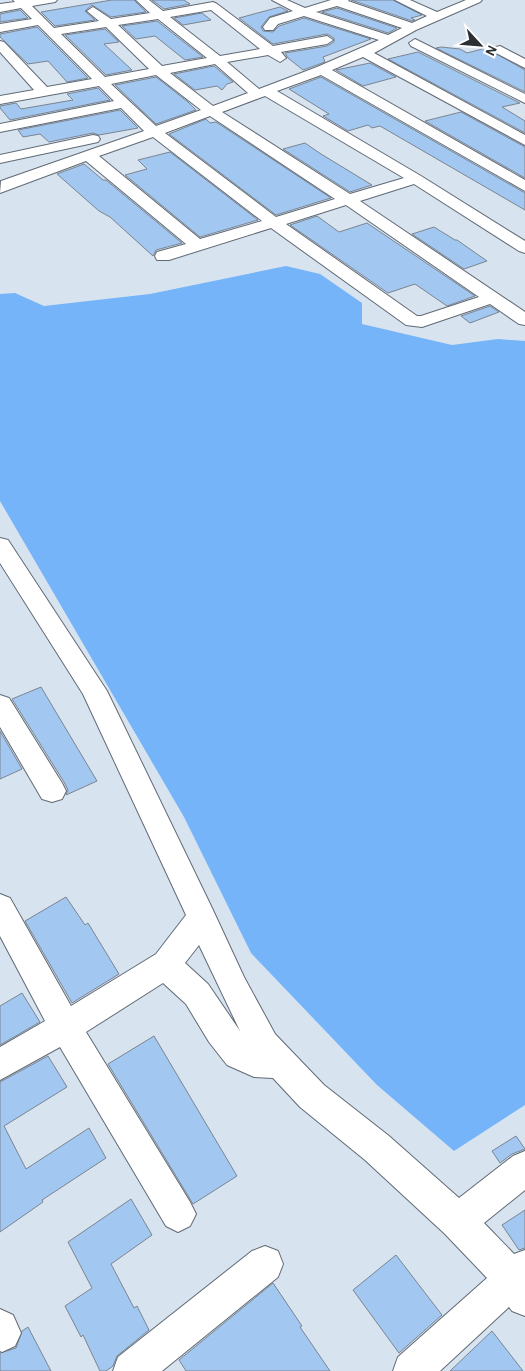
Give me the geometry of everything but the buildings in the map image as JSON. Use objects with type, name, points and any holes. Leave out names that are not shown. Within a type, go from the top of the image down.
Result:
[{"type":"street","points":[[0,8],[21,2],[51,0]]},
{"type":"street","points":[[142,0],[217,60],[260,91],[416,178],[525,248]]},
{"type":"street","points":[[278,0],[304,12],[387,39]]},
{"type":"street","points":[[269,27],[274,21],[343,0],[341,3],[412,27]]},
{"type":"street","points":[[401,0],[438,17]]},
{"type":"street","points":[[2,182],[88,155],[151,130],[211,111],[260,91],[293,70],[322,70],[412,27],[476,0]]},
{"type":"street","points":[[21,2],[42,21],[122,104],[151,130],[273,222],[415,322],[422,322],[492,298]]},
{"type":"street","points":[[332,21],[378,3]]},
{"type":"street","points":[[52,32],[214,6],[248,31],[293,70]]},
{"type":"street","points":[[93,11],[109,23],[159,71],[211,111],[348,200],[525,320]]},
{"type":"street","points":[[0,28],[42,21]]},
{"type":"street","points":[[248,31],[296,24]]},
{"type":"street","points":[[0,100],[327,40]]},
{"type":"street","points":[[415,43],[525,99]]},
{"type":"street","points":[[2,49],[44,92]]},
{"type":"street","points":[[500,50],[525,64]]},
{"type":"street","points":[[363,52],[525,141]]},
{"type":"street","points":[[322,70],[525,186]]},
{"type":"street","points":[[8,74],[23,72]]},
{"type":"street","points":[[444,110],[525,87]]},
{"type":"street","points":[[0,128],[122,104]]},
{"type":"street","points":[[410,120],[427,115]]},
{"type":"street","points":[[0,160],[151,130]]},
{"type":"street","points":[[88,155],[198,246]]},
{"type":"street","points":[[163,256],[416,178]]},
{"type":"street","points":[[0,545],[94,691],[234,986],[264,1044],[312,1096],[378,1148],[521,1282],[412,1371]]},
{"type":"street","points":[[0,705],[52,791]]},
{"type":"street","points":[[0,907],[65,1027],[178,1214]]},
{"type":"street","points":[[0,1064],[65,1027],[167,964],[202,917]]},
{"type":"street","points":[[167,964],[180,980],[197,994],[220,1031],[238,1054],[254,1061],[281,1063]]},
{"type":"street","points":[[458,1221],[525,1168]]},
{"type":"street","points":[[132,1371],[265,1264]]},
{"type":"water","points":[[286,266],[320,274],[362,303],[362,324],[452,345],[498,339],[525,341],[525,1105],[454,1151],[377,1085],[251,953],[184,817],[0,501],[0,294],[15,293],[44,306],[150,294]]}]
